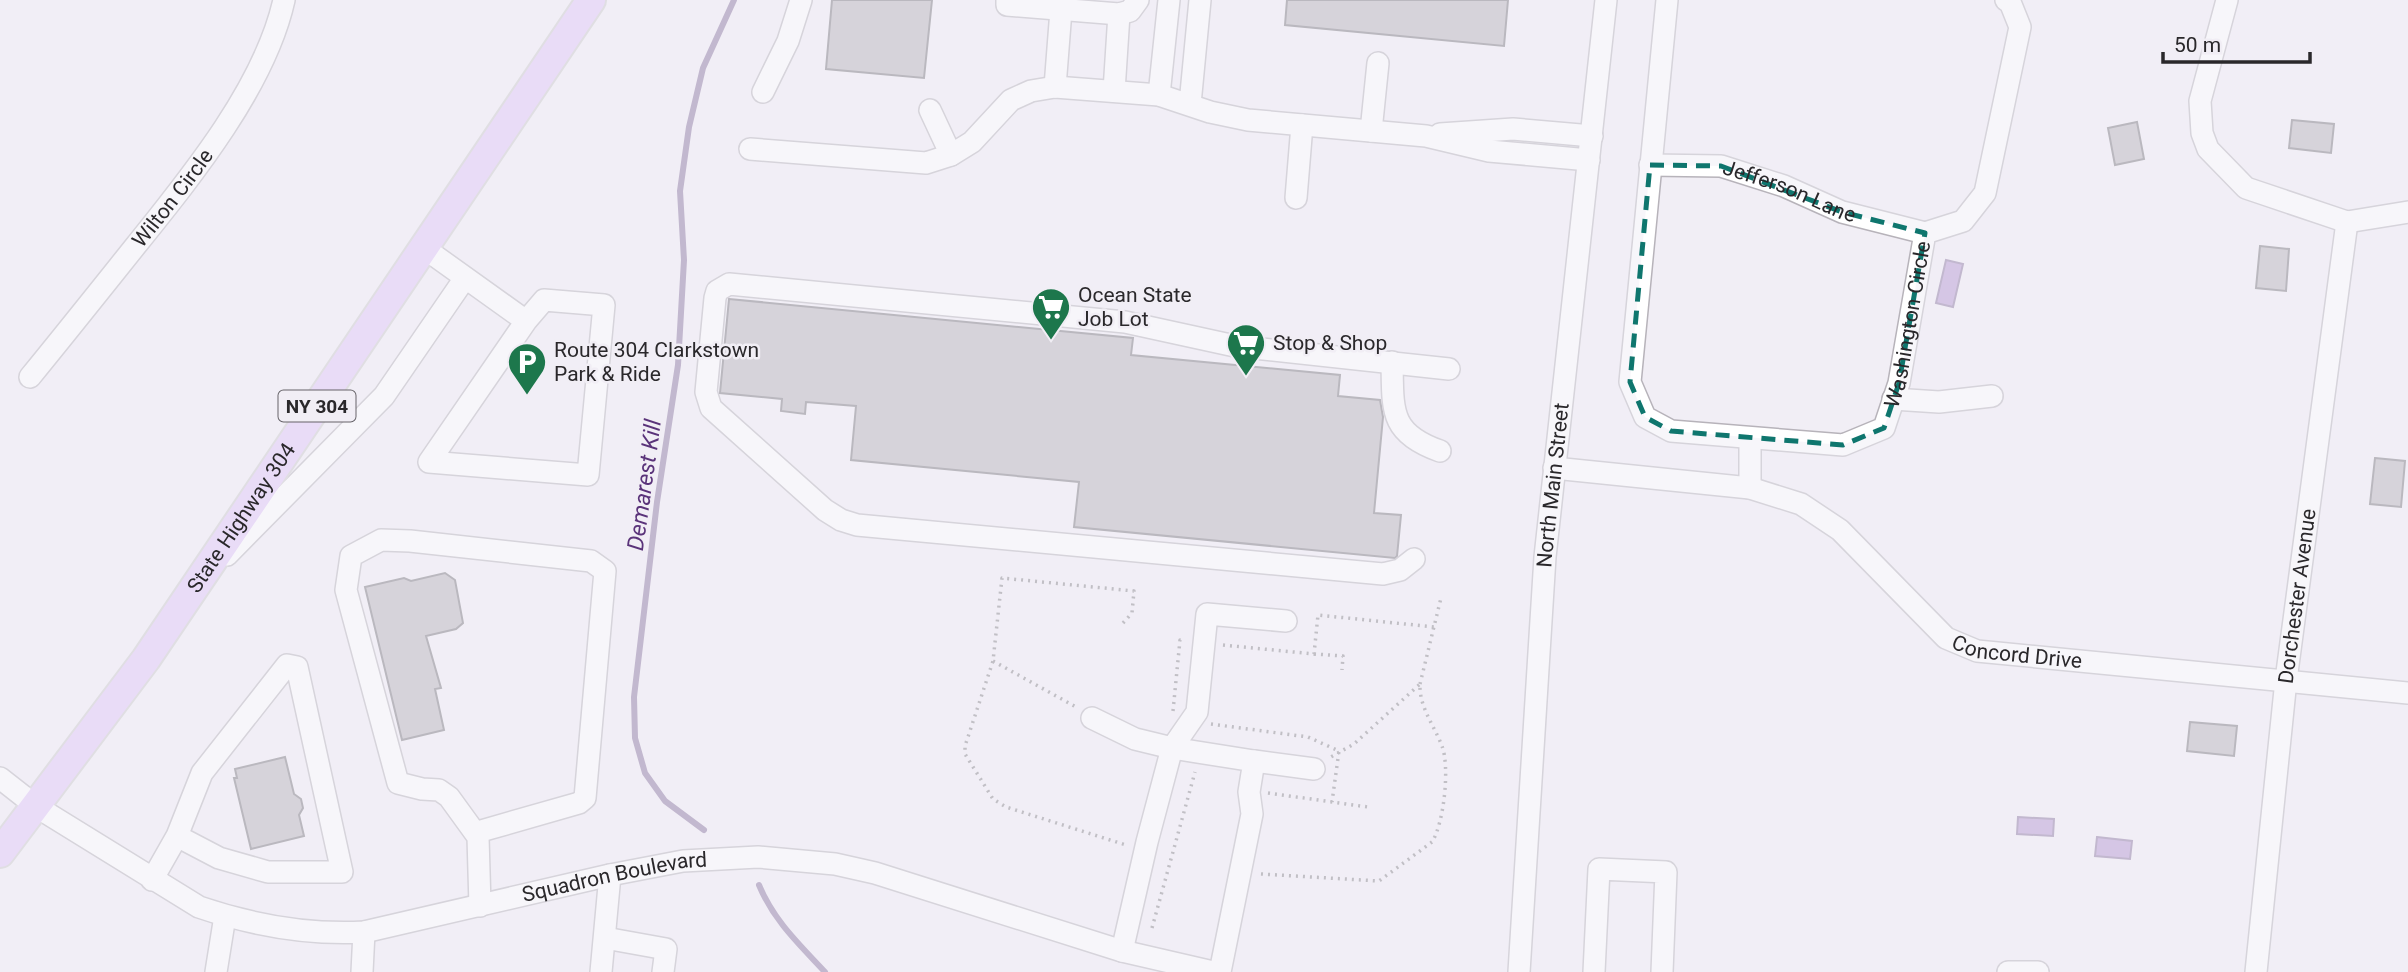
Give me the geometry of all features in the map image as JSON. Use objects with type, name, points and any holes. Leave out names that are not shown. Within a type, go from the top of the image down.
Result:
[{"type":"main road","name":"State Highway 304","points":[[0,853],[119,697],[196,586],[591,0]]},
{"type":"street","name":"Wilton Circle","points":[[30,377],[177,194],[222,132],[256,74],[284,0]]},
{"type":"street","points":[[763,92],[788,41],[801,0]]},
{"type":"street","points":[[1007,0],[1007,5],[1119,14],[1130,11],[1138,0]]},
{"type":"street","points":[[1159,96],[1169,0]]},
{"type":"street","points":[[1190,104],[1200,0]]},
{"type":"street","name":"North Main Street","points":[[1519,972],[1540,614],[1606,0]]},
{"type":"street","name":"Washington Circle","points":[[1667,0],[1630,382],[1644,417],[1671,431],[1843,445],[1884,428],[1899,383],[1925,233],[1963,221],[1985,193],[2020,27],[2010,2],[2006,0]]},
{"type":"street","points":[[2227,0],[2200,101],[2202,132],[2208,149],[2246,188],[2347,222],[2408,212]]},
{"type":"street","points":[[1055,87],[1061,10]]},
{"type":"street","points":[[1114,91],[1119,14]]},
{"type":"street","points":[[1371,131],[1378,63]]},
{"type":"street","points":[[750,149],[926,163],[951,155],[972,142],[1011,100],[1031,91],[1055,87],[1159,96],[1227,117],[1426,136],[1489,151],[1589,160]]},
{"type":"street","points":[[930,110],[951,155]]},
{"type":"street","points":[[1296,198],[1302,125]]},
{"type":"street","points":[[1426,136],[1513,129],[1592,136]]},
{"type":"street","name":"Jefferson Lane","points":[[1650,165],[1721,166],[1784,186],[1842,212],[1925,233]]},
{"type":"street","name":"Dorchester Avenue","points":[[2256,972],[2286,680],[2347,222]]},
{"type":"street","points":[[424,248],[526,321]]},
{"type":"street","points":[[196,586],[384,396],[465,278]]},
{"type":"street","points":[[1414,559],[1400,570],[1384,574],[858,525],[841,520],[825,510],[717,416],[708,401],[706,392],[715,298],[717,291],[729,284],[1125,322],[1235,346],[1449,369]]},
{"type":"street","points":[[544,300],[604,305],[588,475],[429,462],[464,410],[526,321],[544,300]]},
{"type":"street","points":[[1392,362],[1397,419],[1403,430],[1413,439],[1440,451]]},
{"type":"street","points":[[1893,400],[1939,402],[1992,396]]},
{"type":"street","points":[[1750,439],[1751,488]]},
{"type":"street","name":"Concord Drive","points":[[1554,468],[1751,488],[1801,504],[1840,530],[1947,638],[1977,651],[2408,693]]},
{"type":"street","points":[[478,837],[449,797],[439,790],[398,783],[346,590],[351,556],[381,540],[591,561],[605,570],[585,798],[579,803],[481,831],[478,837],[480,906]]},
{"type":"street","points":[[1122,951],[1172,748],[1197,712],[1207,614],[1286,621]]},
{"type":"street","points":[[152,880],[177,836],[202,773],[287,665],[297,667],[342,872],[268,872],[219,858],[177,836]]},
{"type":"street","points":[[1086,709],[1135,739],[1253,766],[1314,769]]},
{"type":"street","points":[[1220,972],[1252,814],[1249,792],[1253,766]]},
{"type":"street","name":"Squadron Boulevard","points":[[0,778],[37,807],[198,907],[225,916],[313,932],[364,932],[610,875],[683,862],[758,857],[835,864],[911,882],[1122,951],[1156,966],[1213,972]]},
{"type":"street","points":[[1594,972],[1599,869],[1666,872],[1662,972]]},
{"type":"street","points":[[601,972],[610,875]]},
{"type":"street","points":[[216,972],[225,916]]},
{"type":"street","points":[[362,972],[364,932]]},
{"type":"street","points":[[605,938],[666,948],[663,972]]},
{"type":"street","points":[[208,972],[220,941]]},
{"type":"street","points":[[2008,972],[2038,972]]},
{"type":"path","points":[[1123,623],[1132,613],[1133,591],[1002,579],[993,661],[965,746],[965,754],[993,799],[1006,807],[1145,851]]},
{"type":"path","points":[[1240,873],[1380,881],[1432,842],[1441,823],[1445,758],[1421,702],[1420,684],[1441,598]]},
{"type":"path","points":[[1314,654],[1318,615],[1434,627]]},
{"type":"path","points":[[1173,714],[1180,640],[1343,656],[1342,670]]},
{"type":"path","points":[[993,661],[1076,708],[1086,709]]},
{"type":"path","points":[[1339,751],[1354,744],[1420,684]]},
{"type":"path","points":[[1152,928],[1196,765]]},
{"type":"path","points":[[1253,766],[1266,773],[1264,792],[1368,807]]},
{"type":"highlighted area","points":[[1650,165],[1721,166],[1842,212],[1925,233],[1899,383],[1884,428],[1843,445],[1671,431],[1645,417],[1630,382]]},
{"type":"shaded area","points":[[1946,260],[1963,264],[1953,307],[1936,303]]},
{"type":"shaded area","points":[[2018,817],[2054,819],[2053,836],[2017,834]]},
{"type":"shaded area","points":[[2097,837],[2132,841],[2130,859],[2095,856]]},
{"type":"building","points":[[832,0],[932,0],[924,78],[826,69]]},
{"type":"building","points":[[1287,0],[1508,0],[1504,46],[1285,25]]},
{"type":"building","points":[[2292,120],[2334,124],[2331,153],[2289,148]]},
{"type":"building","points":[[2137,122],[2144,159],[2115,165],[2108,128]]},
{"type":"building","points":[[2260,246],[2289,249],[2286,291],[2256,288]]},
{"type":"building","points":[[729,299],[1133,338],[1131,355],[1340,375],[1338,396],[1380,400],[1383,417],[1374,513],[1401,515],[1397,556],[1395,558],[1074,527],[1079,482],[851,460],[856,406],[806,402],[805,414],[781,411],[782,399],[720,393]]},
{"type":"building","points":[[2375,458],[2405,461],[2401,507],[2370,504]]},
{"type":"building","points":[[445,573],[455,580],[463,623],[456,629],[426,636],[441,688],[435,689],[444,730],[402,740],[365,587],[404,578],[411,581]]},
{"type":"building","points":[[2190,722],[2237,726],[2234,756],[2187,751]]},
{"type":"building","points":[[285,757],[294,794],[301,799],[303,808],[299,815],[304,836],[251,849],[234,778],[237,778],[235,769]]},
{"type":"waterway","name":"Demarest Kill","points":[[704,830],[665,801],[645,773],[635,738],[634,697],[657,502],[678,365],[684,260],[680,191],[689,127],[703,68],[734,0]]},
{"type":"waterway","name":"Demarest Kill","points":[[759,885],[780,921],[825,972]]},
{"type":"place","name":"Ocean State Job Lot","points":[[1051,341]]},
{"type":"place","name":"Stop & Shop","points":[[1246,377]]},
{"type":"place","name":"Route 304 Clarkstown Park & Ride","points":[[527,396]]}]
